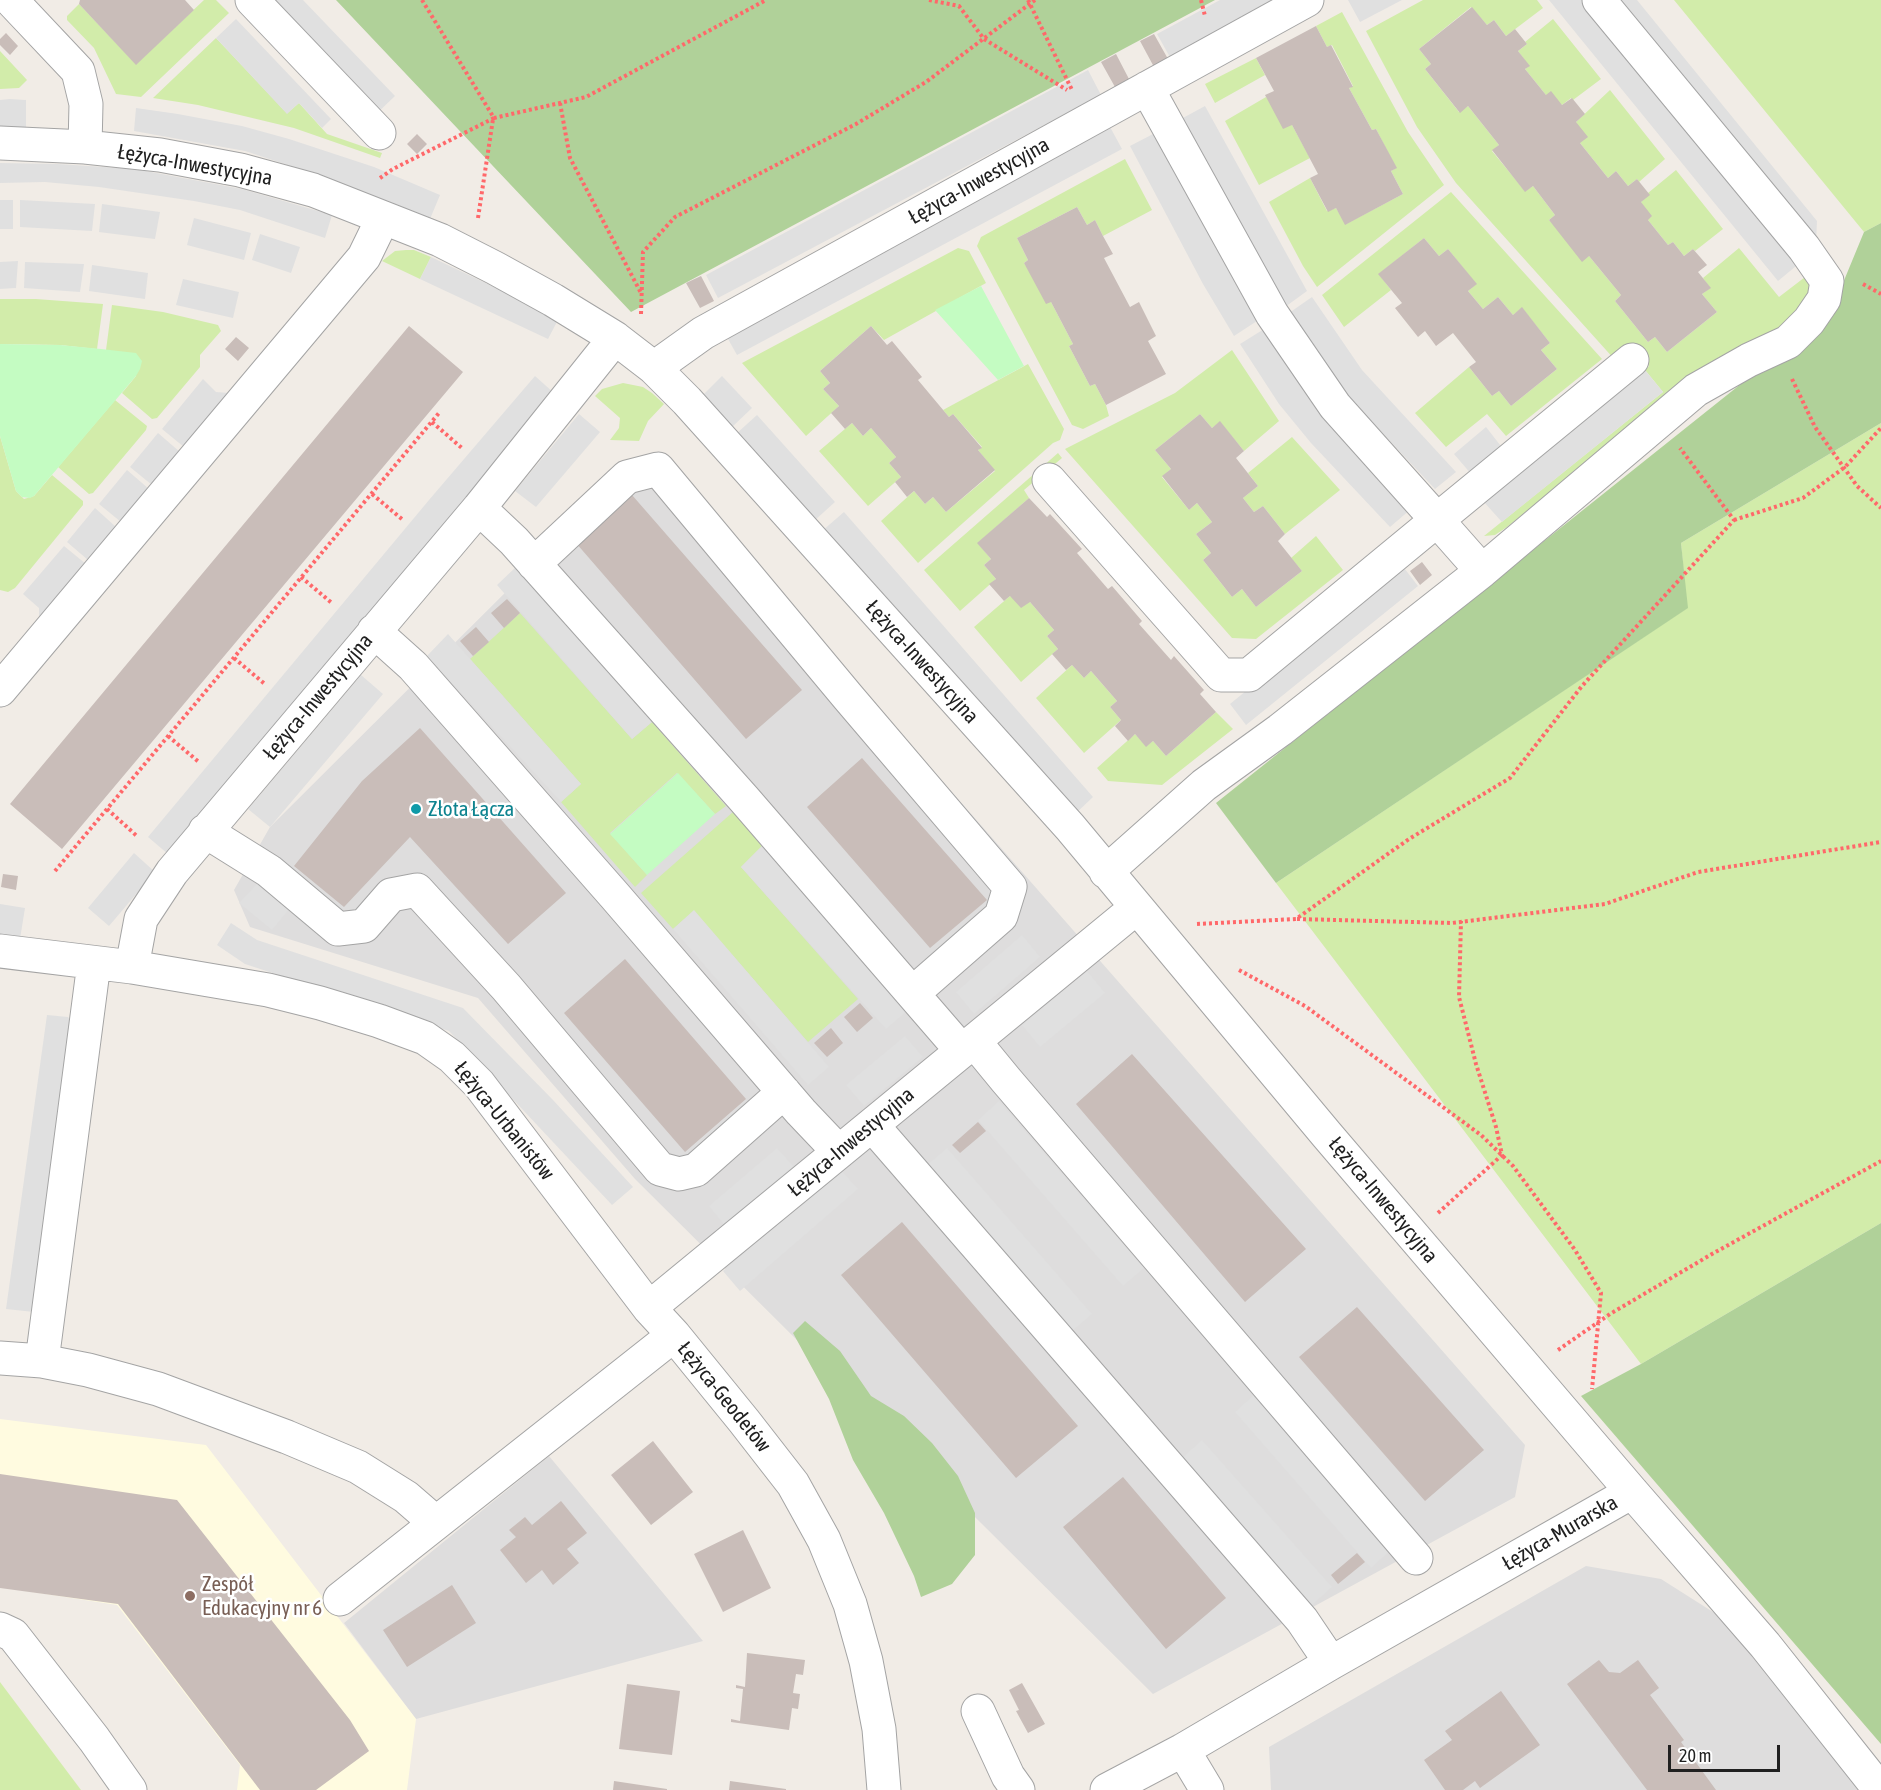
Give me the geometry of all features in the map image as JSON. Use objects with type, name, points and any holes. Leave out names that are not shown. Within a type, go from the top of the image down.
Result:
[{"type":"street","points":[[11,0],[78,71],[86,104],[85,147]]},
{"type":"street","points":[[252,0],[379,133]]},
{"type":"street","name":"Łężyca-Inwestycyjna","points":[[647,363],[1307,0]]},
{"type":"street","points":[[1106,872],[1204,785],[1280,730],[1482,571],[1696,390],[1749,360],[1788,342],[1809,321],[1824,299],[1827,281],[1804,248],[1599,0]]},
{"type":"street","points":[[1147,88],[1272,314],[1335,406],[1482,571]]},
{"type":"street","name":"Łężyca-Inwestycyjna","points":[[0,143],[85,147],[160,154],[240,170],[313,190],[440,240],[472,256],[553,300],[615,338],[647,363],[687,401],[1054,810],[1632,1492]]},
{"type":"street","points":[[0,690],[364,256],[383,218]]},
{"type":"street","name":"Łężyca-Inwestycyjna","points":[[132,967],[141,919],[170,876],[205,831],[479,508],[615,338]]},
{"type":"street","points":[[1049,480],[1221,675],[1248,675],[1632,360]]},
{"type":"street","points":[[534,564],[627,477],[658,469],[840,688],[1010,887],[1000,916],[913,993]]},
{"type":"street","points":[[479,508],[514,541],[752,807],[913,993],[1006,1080],[1416,1558]]},
{"type":"street","points":[[374,630],[413,666],[784,1092],[839,1152]]},
{"type":"street","points":[[205,831],[269,871],[338,928],[364,926],[391,895],[417,890],[506,987],[660,1169],[679,1174],[696,1170],[784,1092]]},
{"type":"street","name":"Łężyca-Inwestycyjna","points":[[649,1308],[968,1046],[1143,917]]},
{"type":"street","points":[[0,951],[132,967]]},
{"type":"street","points":[[42,1361],[94,963]]},
{"type":"street","name":"Łężyca-Urbanistów","points":[[132,967],[268,990],[321,1003],[424,1038],[452,1057],[479,1084],[649,1308],[674,1335]]},
{"type":"street","points":[[872,1125],[1302,1620],[1331,1662]]},
{"type":"street","name":"Łężyca-Geodetów","points":[[340,1599],[674,1335],[793,1484],[824,1540],[850,1604],[866,1660],[879,1729],[884,1790]]},
{"type":"street","points":[[0,1358],[42,1361],[88,1370],[158,1389],[287,1437],[358,1467],[406,1497],[436,1523]]},
{"type":"street","name":"Łężyca-Murarska","points":[[1107,1790],[1183,1750],[1331,1662],[1632,1492],[1765,1645],[1880,1790]]},
{"type":"street","points":[[0,1629],[13,1635],[94,1739],[130,1790]]},
{"type":"street","points":[[978,1711],[1008,1776],[1018,1790]]},
{"type":"street","points":[[1183,1750],[1207,1790]]},
{"type":"path","points":[[422,0],[494,118],[472,256]]},
{"type":"path","points":[[349,204],[393,169],[494,118],[586,97],[766,0]]},
{"type":"path","points":[[929,0],[959,6],[984,39],[1076,96],[1029,1]]},
{"type":"path","points":[[647,363],[642,295],[643,252],[675,218],[856,124],[926,82],[984,39],[1029,1],[1035,0]]},
{"type":"path","points":[[560,103],[570,158],[642,295]]},
{"type":"path","points":[[1774,348],[1794,382],[1815,427],[1857,486],[1881,508]]},
{"type":"path","points":[[55,871],[439,413]]},
{"type":"path","points":[[1660,420],[1734,520]]},
{"type":"path","points":[[432,422],[463,449]]},
{"type":"path","points":[[1296,919],[1409,839],[1510,778],[1582,686],[1734,520],[1803,498],[1845,467],[1881,428]]},
{"type":"path","points":[[372,494],[403,520]]},
{"type":"path","points":[[301,577],[333,604]]},
{"type":"path","points":[[234,658],[266,685]]},
{"type":"path","points":[[168,736],[200,763]]},
{"type":"path","points":[[107,808],[138,837]]},
{"type":"path","points":[[1143,917],[1452,923],[1605,904],[1698,872],[1881,842]]},
{"type":"path","points":[[1461,921],[1458,997],[1502,1155]]},
{"type":"path","points":[[1236,968],[1305,1006],[1481,1135],[1514,1166],[1575,1250],[1601,1293],[1588,1441]]},
{"type":"path","points":[[1413,1236],[1502,1155]]},
{"type":"path","points":[[1529,1371],[1598,1323],[1712,1254],[1881,1161]]},
{"type":"shaded area","points":[[256,0],[303,0],[395,96],[371,119]]},
{"type":"shaded area","points":[[1220,0],[1281,0],[1171,59],[1157,34]]},
{"type":"shaded area","points":[[1348,0],[1402,0],[1360,22]]},
{"type":"shaded area","points":[[1549,0],[1585,0],[1801,262],[1778,281]]},
{"type":"shaded area","points":[[1618,0],[1637,0],[1817,221],[1816,244]]},
{"type":"shaded area","points":[[236,19],[331,119],[322,128],[299,103],[287,114],[216,38]]},
{"type":"shaded area","points":[[1088,70],[1101,95],[718,298],[706,275]]},
{"type":"shaded area","points":[[0,100],[26,100],[26,127],[0,128]]},
{"type":"shaded area","points":[[1205,106],[1307,291],[1285,307],[1181,119]]},
{"type":"shaded area","points":[[136,108],[242,126],[289,139],[374,167],[440,195],[430,219],[315,174],[245,151],[134,131]]},
{"type":"shaded area","points":[[1109,125],[1122,149],[737,355],[723,330]]},
{"type":"shaded area","points":[[1155,133],[1257,321],[1234,336],[1203,284],[1130,146]]},
{"type":"shaded area","points":[[0,163],[135,169],[242,189],[332,215],[325,238],[240,210],[194,201],[99,187],[45,182],[0,183]]},
{"type":"shaded area","points":[[0,200],[13,200],[13,229],[0,229]]},
{"type":"shaded area","points":[[20,200],[95,204],[92,231],[20,227]]},
{"type":"shaded area","points":[[102,204],[160,212],[155,239],[99,232]]},
{"type":"shaded area","points":[[194,218],[251,233],[244,260],[187,245]]},
{"type":"shaded area","points":[[260,234],[300,247],[291,273],[252,260]]},
{"type":"shaded area","points":[[431,257],[559,318],[548,339],[420,279]]},
{"type":"shaded area","points":[[18,261],[16,288],[0,289],[0,262]]},
{"type":"shaded area","points":[[25,262],[84,264],[80,292],[24,288]]},
{"type":"shaded area","points":[[92,265],[148,273],[145,299],[89,291]]},
{"type":"shaded area","points":[[183,279],[239,292],[233,318],[176,305]]},
{"type":"shaded area","points":[[1312,297],[1362,370],[1456,472],[1435,489],[1339,387],[1289,313]]},
{"type":"shaded area","points":[[1264,329],[1299,383],[1411,509],[1390,527],[1311,443],[1279,404],[1240,344]]},
{"type":"shaded area","points":[[1645,370],[1663,392],[1502,522],[1483,501]]},
{"type":"shaded area","points":[[535,376],[554,393],[168,854],[148,837]]},
{"type":"shaded area","points":[[722,376],[752,408],[731,428],[702,396]]},
{"type":"shaded area","points":[[203,379],[216,392],[229,393],[184,447],[162,429]]},
{"type":"shaded area","points":[[579,414],[600,432],[536,507],[515,491]]},
{"type":"shaded area","points":[[757,415],[835,502],[814,521],[736,434]]},
{"type":"shaded area","points":[[1486,427],[1504,450],[1472,475],[1454,454]]},
{"type":"shaded area","points":[[158,433],[180,452],[152,485],[130,467]]},
{"type":"shaded area","points":[[664,464],[1525,1445],[1515,1497],[1153,1694],[635,1179],[478,998],[250,927],[234,890],[270,827],[547,551]]},
{"type":"shaded area","points":[[127,470],[149,489],[121,522],[99,504]]},
{"type":"shaded area","points":[[95,508],[116,527],[88,560],[67,542]]},
{"type":"shaded area","points":[[844,512],[1093,797],[1072,817],[822,531]]},
{"type":"shaded area","points":[[64,546],[86,564],[39,619],[39,608],[23,594]]},
{"type":"shaded area","points":[[1401,564],[1418,586],[1246,725],[1230,704]]},
{"type":"shaded area","points":[[517,566],[652,722],[632,739],[497,585]]},
{"type":"shaded area","points":[[448,634],[581,784],[561,802],[427,656]]},
{"type":"shaded area","points":[[361,675],[383,694],[270,827],[248,809]]},
{"type":"shaded area","points":[[762,846],[907,1011],[886,1029],[741,867]]},
{"type":"shaded area","points":[[134,853],[155,872],[109,926],[88,908]]},
{"type":"shaded area","points":[[269,871],[300,896],[272,930],[239,903]]},
{"type":"shaded area","points":[[0,904],[25,908],[20,939],[0,937]]},
{"type":"shaded area","points":[[694,910],[829,1067],[808,1085],[673,929]]},
{"type":"shaded area","points":[[231,923],[257,940],[463,1008],[553,1100],[633,1187],[612,1205],[449,1031],[245,964],[217,945]]},
{"type":"shaded area","points":[[1022,935],[1040,957],[974,1014],[956,992]]},
{"type":"shaded area","points":[[1087,971],[1105,993],[1040,1047],[1022,1025]]},
{"type":"shaded area","points":[[47,1015],[68,1017],[73,1025],[34,1312],[6,1309]]},
{"type":"shaded area","points":[[905,1036],[923,1057],[864,1106],[846,1085]]},
{"type":"shaded area","points":[[999,1101],[1144,1268],[1123,1286],[978,1120]]},
{"type":"shaded area","points":[[777,1148],[795,1168],[726,1227],[709,1206]]},
{"type":"shaded area","points":[[947,1148],[1092,1314],[1071,1332],[926,1166]]},
{"type":"shaded area","points":[[840,1169],[858,1189],[740,1291],[723,1271]]},
{"type":"shaded area","points":[[1255,1394],[1392,1549],[1371,1568],[1235,1412]]},
{"type":"shaded area","name":"Zespół Edukacyjny nr 6","points":[[0,1419],[206,1445],[416,1719],[407,1790],[237,1790],[240,1765],[117,1605],[0,1587]]},
{"type":"shaded area","points":[[1202,1440],[1332,1587],[1311,1606],[1182,1458]]},
{"type":"shaded area","points":[[549,1456],[703,1641],[416,1719],[344,1623]]},
{"type":"shaded area","points":[[1586,1566],[1661,1579],[1765,1645],[1881,1790],[1271,1790],[1269,1747]]},
{"type":"green space","points":[[204,0],[216,0],[229,13],[141,97],[116,94],[94,48],[67,20],[67,16],[79,4],[136,64]]},
{"type":"green space","points":[[336,0],[1215,0],[631,312]]},
{"type":"green space","points":[[1423,0],[1537,0],[1543,8],[1506,36],[1494,20],[1487,25],[1471,7],[1419,49],[1431,64],[1425,69],[1459,112],[1468,106],[1499,145],[1492,151],[1525,191],[1533,186],[1555,215],[1549,220],[1589,256],[1621,295],[1615,301],[1648,342],[1655,337],[1667,352],[1717,312],[1702,294],[1710,288],[1703,278],[1739,248],[1779,297],[1809,274],[1810,296],[1802,312],[1765,338],[1718,358],[1495,535],[1484,536],[1663,392],[1645,370],[1649,366],[1633,346],[1615,360],[1456,183],[1417,127],[1366,31]]},
{"type":"green space","points":[[1674,0],[1881,0],[1881,223],[1864,232]]},
{"type":"green space","points":[[1342,12],[1408,132],[1444,185],[1317,287],[1303,266],[1269,202],[1310,178],[1327,211],[1336,208],[1346,224],[1403,194],[1391,171],[1396,168],[1376,129],[1372,130],[1349,88],[1353,86],[1332,45],[1327,47],[1316,26]]},
{"type":"green space","points":[[1553,19],[1601,79],[1573,100],[1571,98],[1562,105],[1546,95],[1525,69],[1529,66],[1518,51],[1527,44],[1525,42]]},
{"type":"green space","points":[[216,38],[287,113],[299,103],[327,134],[382,153],[380,158],[294,128],[198,105],[153,98]]},
{"type":"green space","points":[[0,51],[27,80],[19,88],[0,89]]},
{"type":"green space","points":[[1256,58],[1265,75],[1215,103],[1205,84]]},
{"type":"green space","points":[[1610,90],[1665,159],[1639,182],[1637,179],[1628,186],[1616,171],[1608,178],[1580,143],[1576,122]]},
{"type":"green space","points":[[1266,97],[1292,125],[1310,158],[1259,185],[1225,121]]},
{"type":"green space","points":[[1125,159],[1152,210],[1103,236],[1095,220],[1087,225],[1077,207],[1017,238],[1028,260],[1024,263],[1051,302],[1073,344],[1069,346],[1090,386],[1095,384],[1106,405],[1109,416],[1083,429],[1072,425],[977,246],[981,237]]},
{"type":"green space","points":[[1676,170],[1723,229],[1695,251],[1693,249],[1684,256],[1673,242],[1668,245],[1648,220],[1641,202],[1648,193]]},
{"type":"green space","points":[[1451,192],[1602,359],[1506,436],[1487,414],[1446,447],[1415,413],[1469,367],[1492,396],[1499,391],[1511,406],[1557,369],[1541,350],[1550,343],[1522,308],[1513,315],[1498,297],[1483,309],[1468,291],[1476,284],[1448,249],[1439,256],[1424,238],[1379,274],[1391,290],[1344,327],[1322,295]]},
{"type":"green space","points":[[1881,223],[1881,423],[1681,543],[1688,608],[1276,883],[1216,803],[1831,312],[1864,232]]},
{"type":"green space","points":[[958,248],[969,251],[986,283],[884,340],[871,326],[820,371],[830,383],[823,389],[839,406],[806,436],[742,363]]},
{"type":"green space","points":[[414,250],[431,257],[420,279],[382,261],[395,251]]},
{"type":"green space","points":[[981,286],[1024,366],[998,380],[935,310]]},
{"type":"green space","points":[[0,299],[103,304],[97,349],[60,345],[0,344]]},
{"type":"green space","points":[[112,305],[163,312],[218,325],[221,331],[200,355],[200,367],[157,418],[152,419],[122,393],[136,376],[106,350]]},
{"type":"green space","points":[[0,344],[60,345],[136,353],[142,361],[136,376],[30,498],[22,497],[16,491],[0,436]]},
{"type":"green space","points":[[1232,350],[1279,421],[1244,451],[1220,422],[1212,428],[1200,414],[1155,450],[1171,469],[1162,477],[1189,510],[1197,503],[1212,522],[1196,534],[1211,553],[1203,560],[1232,597],[1242,589],[1256,607],[1302,571],[1291,558],[1316,536],[1343,570],[1256,639],[1232,638],[1065,449],[1175,393]]},
{"type":"green space","points":[[1028,364],[1064,429],[1060,440],[1053,443],[918,563],[881,521],[914,491],[925,504],[933,497],[946,512],[995,471],[978,450],[982,447],[953,414],[949,417],[943,410]]},
{"type":"green space","points":[[623,383],[643,387],[664,404],[648,421],[639,441],[610,440],[619,428],[620,418],[595,396],[602,389]]},
{"type":"green space","points":[[115,400],[147,426],[146,430],[93,493],[89,494],[58,467]]},
{"type":"green space","points":[[852,423],[863,436],[871,428],[896,457],[889,463],[901,477],[868,506],[819,451]]},
{"type":"green space","points":[[1881,423],[1881,1223],[1641,1364],[1276,883],[1687,608],[1681,543]]},
{"type":"green space","points":[[0,436],[16,491],[24,499],[34,496],[52,475],[83,501],[83,505],[15,588],[8,592],[0,590]]},
{"type":"green space","points":[[1292,437],[1340,490],[1285,534],[1263,506],[1254,512],[1243,498],[1258,486],[1248,473]]},
{"type":"green space","points":[[1058,453],[1062,458],[1024,490],[1029,498],[978,543],[991,559],[984,565],[996,579],[960,611],[924,570]]},
{"type":"green space","points":[[1010,596],[1030,602],[1054,630],[1047,636],[1058,649],[1021,682],[974,627]]},
{"type":"green space","points":[[520,613],[632,739],[652,722],[726,806],[715,814],[677,773],[610,833],[647,875],[635,887],[561,802],[581,784],[470,659]]},
{"type":"green space","points":[[1072,665],[1084,678],[1091,671],[1117,701],[1110,707],[1121,720],[1084,753],[1036,698]]},
{"type":"green space","points":[[1216,712],[1233,729],[1162,785],[1108,781],[1097,768],[1135,734],[1146,746],[1153,741],[1166,756]]},
{"type":"green space","points":[[678,773],[715,814],[647,875],[610,834]]},
{"type":"green space","points":[[733,812],[762,846],[741,867],[858,999],[808,1042],[694,911],[673,929],[641,893]]},
{"type":"green space","points":[[1881,1223],[1881,1744],[1581,1396],[1641,1364]]},
{"type":"green space","points":[[805,1321],[840,1351],[871,1396],[904,1416],[932,1443],[958,1476],[975,1513],[975,1555],[952,1584],[921,1597],[914,1576],[884,1513],[853,1460],[829,1399],[793,1333]]},
{"type":"green space","points":[[0,1682],[81,1790],[0,1790]]},
{"type":"building","points":[[80,0],[185,0],[194,10],[136,65],[79,4]]},
{"type":"building","points":[[1472,7],[1487,25],[1494,20],[1506,36],[1515,29],[1527,44],[1518,51],[1530,66],[1525,69],[1546,95],[1551,91],[1562,105],[1572,98],[1585,114],[1576,122],[1588,137],[1580,143],[1608,178],[1616,171],[1628,186],[1637,179],[1650,195],[1641,202],[1652,216],[1648,220],[1668,245],[1673,242],[1684,256],[1693,249],[1707,265],[1698,272],[1711,288],[1702,294],[1717,312],[1667,352],[1655,337],[1648,342],[1615,301],[1621,295],[1589,256],[1582,262],[1549,220],[1555,215],[1533,186],[1525,192],[1492,150],[1499,145],[1468,106],[1460,113],[1425,69],[1431,64],[1419,49]]},
{"type":"building","points":[[1316,26],[1327,47],[1331,45],[1353,87],[1349,88],[1372,130],[1376,129],[1397,168],[1391,171],[1403,194],[1345,225],[1336,208],[1328,212],[1310,178],[1318,174],[1292,125],[1283,129],[1265,95],[1274,91],[1256,58]]},
{"type":"building","points":[[6,33],[18,46],[10,55],[0,45],[0,39]]},
{"type":"building","points":[[1154,34],[1168,59],[1154,67],[1140,41]]},
{"type":"building","points":[[1116,54],[1129,79],[1115,87],[1101,62]]},
{"type":"building","points":[[417,134],[427,144],[417,154],[407,144]]},
{"type":"building","points":[[1077,207],[1087,225],[1095,220],[1113,254],[1104,258],[1130,307],[1139,302],[1156,336],[1148,341],[1166,374],[1106,405],[1095,384],[1090,386],[1069,346],[1073,344],[1051,302],[1046,304],[1024,263],[1028,260],[1017,238]]},
{"type":"building","points":[[1424,238],[1439,256],[1448,249],[1477,284],[1468,291],[1483,309],[1498,297],[1513,315],[1522,307],[1550,343],[1541,350],[1557,369],[1511,406],[1499,391],[1492,396],[1469,367],[1476,362],[1453,333],[1436,346],[1425,331],[1418,337],[1395,308],[1402,303],[1378,274]]},
{"type":"building","points":[[701,276],[714,301],[700,308],[686,283]]},
{"type":"building","points":[[409,326],[463,372],[62,849],[10,804]]},
{"type":"building","points":[[871,326],[887,345],[892,341],[922,377],[918,380],[949,417],[953,414],[982,448],[978,450],[995,470],[946,512],[933,497],[925,504],[914,491],[907,497],[895,482],[901,477],[889,463],[896,457],[871,428],[863,436],[852,423],[845,429],[831,413],[839,406],[823,389],[830,383],[820,371]]},
{"type":"building","points":[[236,337],[249,348],[238,361],[225,349]]},
{"type":"building","points":[[1200,414],[1212,428],[1220,421],[1244,451],[1236,458],[1258,486],[1243,498],[1254,512],[1263,506],[1285,534],[1278,541],[1302,571],[1256,607],[1242,589],[1232,597],[1203,560],[1211,553],[1196,534],[1212,522],[1197,503],[1189,510],[1162,476],[1171,469],[1155,450]]},
{"type":"building","points":[[632,495],[802,690],[746,739],[576,543]]},
{"type":"building","points":[[1029,498],[1047,517],[1050,514],[1082,549],[1077,553],[1108,589],[1112,586],[1142,621],[1139,624],[1171,660],[1174,656],[1204,690],[1200,694],[1216,712],[1166,756],[1153,741],[1146,747],[1135,734],[1128,741],[1115,726],[1121,720],[1110,707],[1117,701],[1091,671],[1084,678],[1072,665],[1066,670],[1052,654],[1058,649],[1047,636],[1054,630],[1030,602],[1021,608],[1010,596],[1004,601],[989,584],[996,579],[984,565],[991,559],[977,543]]},
{"type":"building","points":[[1422,562],[1432,575],[1420,585],[1410,571]]},
{"type":"building","points":[[507,599],[520,613],[504,628],[491,613]]},
{"type":"building","points":[[476,627],[489,642],[473,656],[460,641]]},
{"type":"building","name":"Złota Łącza","points":[[420,728],[566,893],[508,944],[410,837],[344,907],[294,866],[362,781]]},
{"type":"building","points":[[862,758],[987,900],[930,948],[807,807]]},
{"type":"building","points":[[3,874],[18,876],[16,890],[1,887]]},
{"type":"building","points":[[625,959],[746,1099],[685,1152],[564,1013]]},
{"type":"building","points":[[860,1003],[873,1018],[857,1032],[844,1017]]},
{"type":"building","points":[[831,1028],[843,1043],[827,1057],[814,1043]]},
{"type":"building","points":[[1132,1054],[1306,1249],[1245,1302],[1076,1104]]},
{"type":"building","points":[[978,1122],[986,1131],[960,1153],[952,1145]]},
{"type":"building","points":[[902,1222],[1078,1426],[1016,1478],[841,1275]]},
{"type":"building","points":[[1357,1307],[1484,1450],[1425,1501],[1299,1357]]},
{"type":"building","points":[[653,1441],[693,1492],[651,1525],[611,1475]]},
{"type":"building","points":[[0,1474],[177,1500],[350,1720],[369,1751],[316,1790],[260,1790],[118,1604],[0,1588]]},
{"type":"building","points":[[1123,1477],[1226,1598],[1166,1649],[1063,1527]]},
{"type":"building","points":[[561,1501],[587,1533],[567,1549],[579,1563],[553,1585],[542,1570],[526,1583],[500,1550],[516,1537],[509,1530],[525,1517],[532,1525]]},
{"type":"building","points":[[743,1530],[771,1588],[723,1612],[694,1554]]},
{"type":"building","points":[[1357,1553],[1365,1562],[1338,1584],[1331,1575]]},
{"type":"building","points":[[452,1585],[476,1623],[407,1667],[383,1630]]},
{"type":"building","points":[[747,1653],[805,1660],[803,1675],[796,1674],[793,1693],[800,1694],[798,1709],[792,1708],[789,1730],[731,1722],[731,1719],[740,1721],[743,1689],[736,1688],[736,1685],[745,1687]]},
{"type":"building","points":[[1599,1660],[1609,1672],[1620,1673],[1638,1660],[1659,1688],[1650,1695],[1684,1740],[1681,1742],[1716,1790],[1647,1790],[1567,1684]]},
{"type":"building","points":[[1022,1683],[1045,1724],[1028,1733],[1016,1711],[1019,1710],[1009,1690]]},
{"type":"building","points":[[627,1684],[680,1691],[672,1755],[619,1749]]},
{"type":"building","points":[[1501,1691],[1540,1745],[1480,1788],[1475,1781],[1463,1790],[1445,1790],[1424,1760],[1452,1740],[1445,1731]]},
{"type":"building","points":[[614,1781],[667,1789],[667,1790],[613,1790]]},
{"type":"building","points":[[730,1781],[786,1789],[786,1790],[729,1790]]},
{"type":"place","name":"Złota Łącza","points":[[416,809]]},
{"type":"place","name":"Zespół Edukacyjny nr 6","points":[[190,1596]]}]
